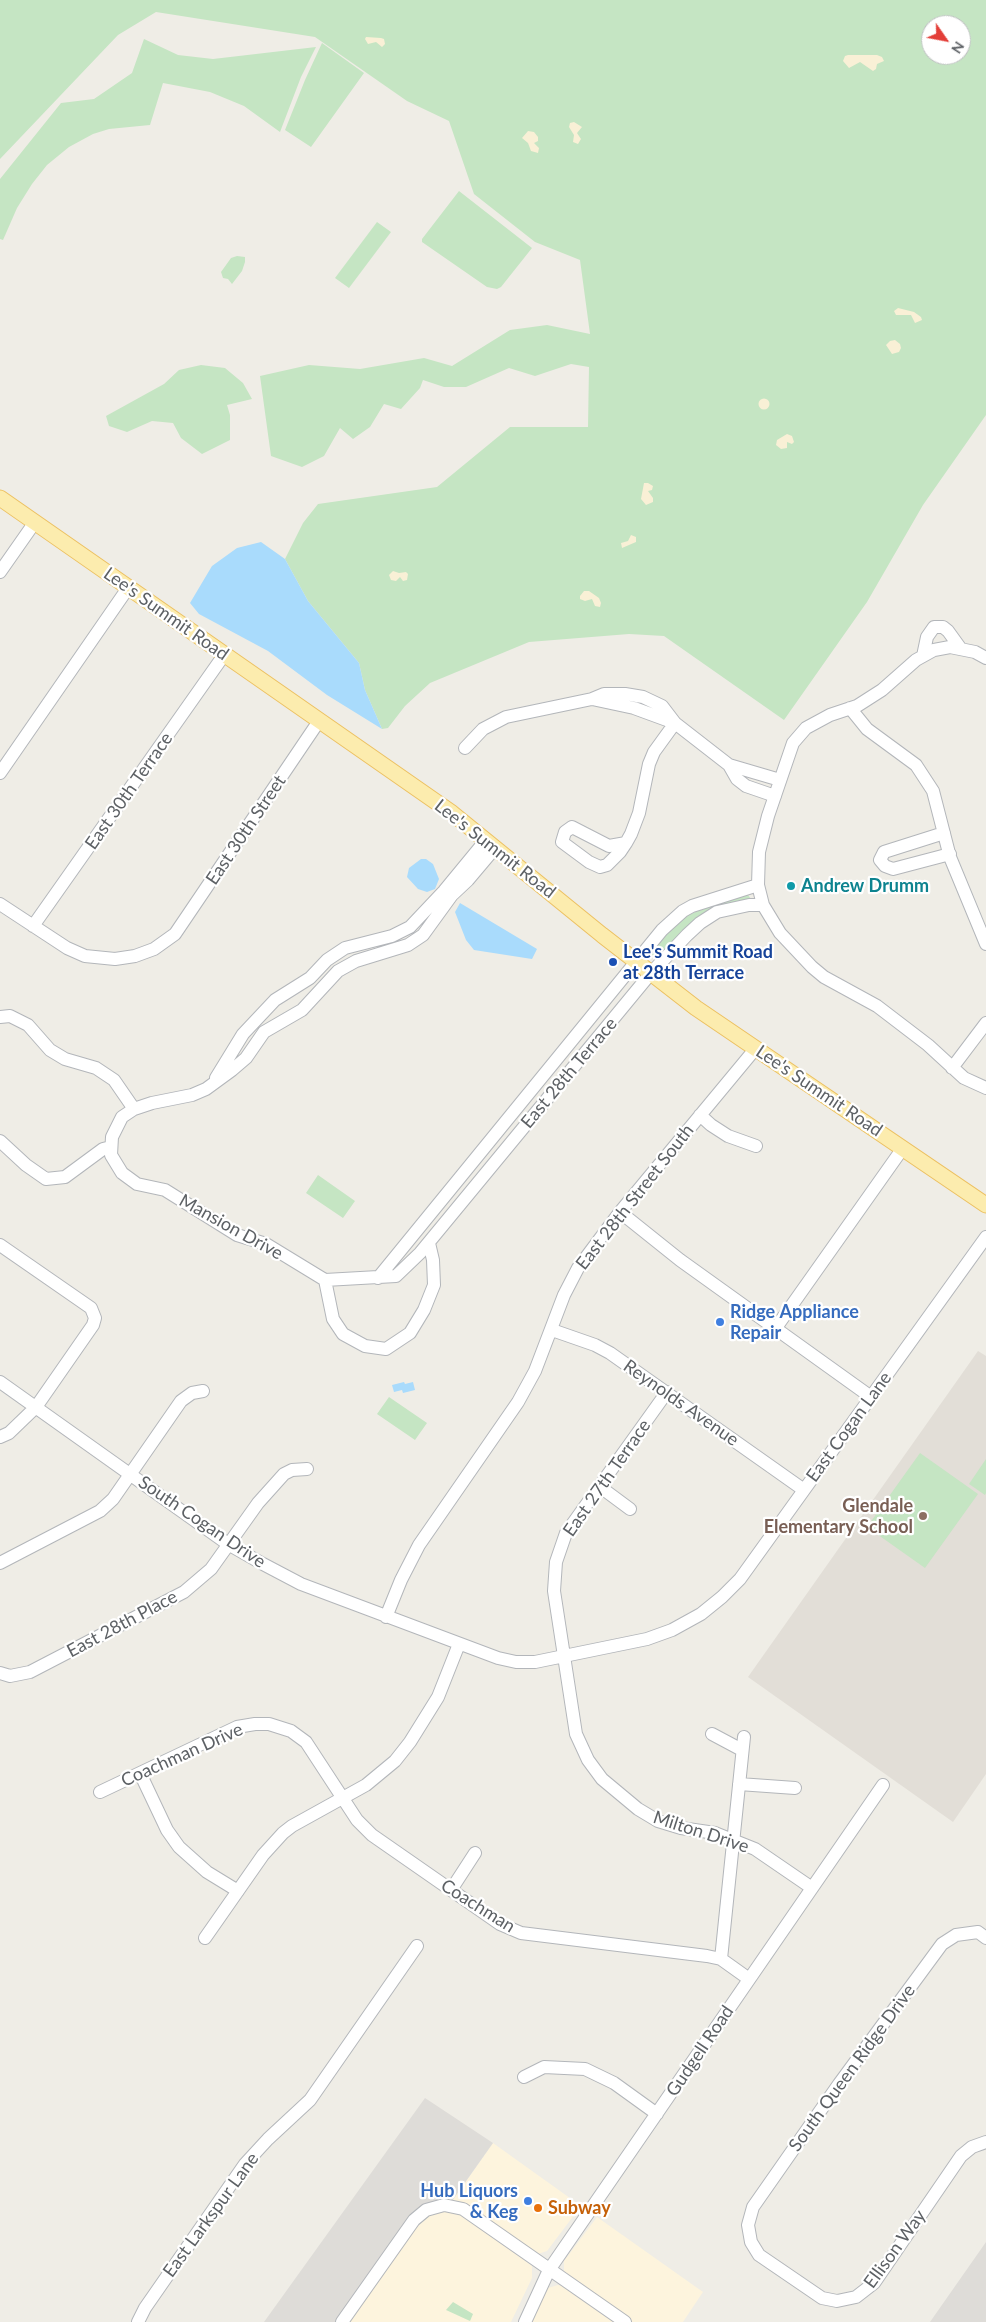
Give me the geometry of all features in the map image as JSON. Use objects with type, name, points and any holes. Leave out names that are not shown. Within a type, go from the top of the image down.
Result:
[{"type":"main road","name":"Lee's Summit Road","points":[[0,498],[452,813],[696,1008],[986,1206]]},
{"type":"street","points":[[0,572],[35,522]]},
{"type":"street","points":[[0,773],[128,588]]},
{"type":"street","points":[[924,656],[927,636],[934,628],[943,627],[961,649]]},
{"type":"street","points":[[986,658],[950,647],[934,650],[882,690],[850,708],[830,714],[806,728],[793,743],[775,796],[759,852],[758,885],[763,905],[780,933],[800,956],[824,977],[877,1006],[922,1040],[964,1078],[986,1088]]},
{"type":"street","name":"East 30th Terrace","points":[[33,926],[224,655]]},
{"type":"street","points":[[465,748],[483,729],[506,717],[612,694],[643,698],[666,710],[675,723],[729,765],[738,779],[746,786],[775,796]]},
{"type":"street","points":[[850,708],[867,729],[916,765],[934,791],[950,854],[986,944]]},
{"type":"street","name":"East 30th Street","points":[[33,926],[67,948],[100,958],[135,956],[154,949],[171,937],[319,721]]},
{"type":"street","points":[[626,843],[609,846],[572,827],[565,832],[562,842],[589,862],[600,866],[607,865],[620,852],[626,843],[639,813],[649,764],[654,752],[675,723]]},
{"type":"street","points":[[729,765],[780,780]]},
{"type":"street","points":[[944,833],[884,852],[880,860],[885,866],[893,869],[950,854]]},
{"type":"street","points":[[206,1089],[216,1079],[243,1034],[276,1000],[310,978],[327,960],[345,948],[392,936],[410,927],[490,844]]},
{"type":"street","points":[[0,1141],[26,1165],[46,1179],[65,1177],[103,1149],[112,1147],[112,1137],[122,1116],[134,1109],[152,1103],[192,1095],[206,1089],[246,1058],[264,1032],[302,1010],[338,971],[356,962],[408,945],[423,936],[452,895],[468,880],[490,844]]},
{"type":"street","name":"East 28th Terrace","points":[[378,1278],[662,930],[683,911],[758,885]]},
{"type":"street","points":[[0,904],[33,926]]},
{"type":"street","name":"East 28th Terrace","points":[[325,1280],[396,1276],[429,1242],[651,973],[686,935],[717,912],[763,905]]},
{"type":"street","points":[[0,1017],[10,1016],[28,1025],[50,1050],[65,1059],[96,1068],[114,1080],[134,1109]]},
{"type":"street","points":[[952,1068],[986,1023]]},
{"type":"street","name":"East 28th Street South","points":[[386,1617],[418,1545],[518,1402],[535,1371],[564,1295],[578,1268],[620,1212],[756,1048]]},
{"type":"street","points":[[700,1115],[728,1136],[756,1146]]},
{"type":"street","name":"Mansion Drive","points":[[112,1147],[111,1156],[122,1173],[137,1184],[165,1190],[237,1235],[266,1244],[325,1280]]},
{"type":"street","points":[[775,1329],[903,1148]]},
{"type":"street","points":[[620,1212],[680,1260],[871,1398]]},
{"type":"street","name":"East Cogan Lane","points":[[564,1656],[647,1639],[672,1630],[701,1614],[722,1597],[740,1579],[986,1237]]},
{"type":"street","points":[[325,1280],[334,1319],[342,1334],[365,1346],[386,1349],[410,1334],[424,1310],[434,1285],[433,1260],[429,1242]]},
{"type":"street","points":[[0,1245],[91,1308],[94,1315],[93,1325],[36,1407],[9,1433],[0,1437]]},
{"type":"street","name":"Reynolds Avenue","points":[[552,1330],[595,1345],[610,1353],[804,1490]]},
{"type":"street","name":"South Cogan Drive","points":[[0,1382],[228,1544],[301,1584],[498,1658],[516,1662],[535,1662],[564,1656]]},
{"type":"street","points":[[0,1563],[100,1511],[113,1499],[180,1401],[192,1392],[203,1391]]},
{"type":"street","name":"East 27th Terrace","points":[[564,1656],[554,1591],[556,1562],[566,1532],[667,1392]]},
{"type":"street","name":"East 28th Place","points":[[0,1674],[10,1676],[30,1672],[184,1592],[211,1569],[258,1503],[284,1474],[292,1470],[307,1469]]},
{"type":"street","points":[[599,1486],[630,1509]]},
{"type":"street","points":[[205,1938],[263,1855],[283,1833],[292,1826],[343,1799],[379,1775],[410,1742],[438,1697],[460,1644]]},
{"type":"street","name":"Milton Drive","points":[[564,1656],[576,1734],[588,1760],[602,1779],[638,1809],[658,1820],[681,1828],[715,1832],[733,1839],[755,1849],[812,1888]]},
{"type":"street","name":"Coachman","points":[[266,1724],[291,1732],[306,1742],[357,1820],[372,1835],[500,1924],[521,1933],[721,1959],[749,1979]]},
{"type":"street","name":"Coachman Drive","points":[[100,1792],[238,1727],[266,1724]]},
{"type":"street","points":[[712,1734],[743,1744],[721,1959]]},
{"type":"street","points":[[140,1773],[167,1830],[179,1847],[207,1872],[238,1891]]},
{"type":"street","points":[[739,1784],[795,1788]]},
{"type":"street","name":"Gudgell Road","points":[[525,2322],[549,2270],[882,1785]]},
{"type":"street","points":[[451,1890],[475,1853]]},
{"type":"street","name":"South Queen Ridge Drive","points":[[749,2228],[753,2208],[839,2084],[942,1944],[956,1935],[982,1935]]},
{"type":"street","name":"East Larkspur Lane","points":[[138,2322],[145,2308],[245,2164],[268,2139],[310,2100],[417,1946]]},
{"type":"street","points":[[524,2076],[544,2067],[585,2069],[614,2082],[657,2114]]},
{"type":"street","name":"Ellison Way","points":[[749,2228],[751,2242],[759,2255],[822,2298],[837,2301],[856,2297],[874,2283],[961,2156],[972,2147],[986,2142]]},
{"type":"street","points":[[342,2322],[414,2220],[426,2210],[437,2206],[455,2206],[463,2209],[625,2322]]},
{"type":"shaded area","name":"Glendale Elementary School","points":[[978,1351],[986,1356],[986,1774],[953,1822],[748,1677]]},
{"type":"shaded area","points":[[425,2098],[493,2143],[452,2201],[431,2203],[337,2322],[264,2322]]},
{"type":"shaded area","points":[[493,2143],[581,2206],[547,2251],[538,2254],[452,2201]]},
{"type":"shaded area","points":[[446,2211],[462,2215],[532,2266],[532,2278],[511,2322],[350,2322],[417,2227],[429,2216]]},
{"type":"shaded area","points":[[597,2217],[703,2292],[683,2322],[632,2322],[564,2272],[564,2261]]},
{"type":"shaded area","points":[[986,2242],[986,2322],[930,2322]]},
{"type":"shaded area","points":[[558,2285],[565,2287],[614,2322],[532,2322],[548,2288]]},
{"type":"green space","points":[[0,0],[986,0],[986,415],[923,505],[867,602],[784,720],[664,636],[629,634],[529,642],[430,683],[405,706],[388,728],[382,729],[365,690],[359,663],[308,601],[285,559],[303,523],[318,504],[437,487],[510,427],[588,427],[589,367],[571,364],[535,376],[509,368],[466,387],[444,387],[423,380],[420,388],[401,409],[384,404],[370,427],[353,439],[340,428],[324,456],[302,467],[271,456],[260,376],[309,365],[360,369],[424,358],[452,366],[510,330],[547,325],[590,334],[580,260],[535,242],[474,194],[449,121],[407,101],[315,37],[156,12],[118,35],[0,159]]},
{"type":"green space","points":[[144,39],[178,55],[213,59],[316,47],[301,77],[280,132],[244,106],[210,92],[163,83],[150,125],[109,129],[93,134],[69,147],[47,165],[32,184],[17,208],[3,240],[0,239],[0,179],[61,103],[94,99],[132,73]]},
{"type":"green space","points":[[322,43],[364,73],[311,147],[285,130]]},
{"type":"green space","points":[[459,191],[532,248],[501,287],[497,289],[487,287],[422,242],[422,239]]},
{"type":"green space","points":[[377,222],[391,232],[349,288],[335,278]]},
{"type":"green space","points":[[237,256],[245,257],[245,262],[242,271],[232,284],[228,279],[223,278],[221,272],[231,258]]},
{"type":"green space","points":[[201,365],[225,368],[243,383],[252,399],[227,405],[230,415],[230,440],[202,454],[181,438],[173,423],[152,421],[127,432],[109,426],[106,416],[164,384],[179,370]]},
{"type":"green space","points":[[748,895],[751,899],[712,911],[656,959],[651,953],[662,937],[684,917],[714,904]]},
{"type":"green space","points":[[318,1175],[355,1201],[343,1218],[306,1193]]},
{"type":"green space","points":[[389,1397],[427,1423],[415,1440],[377,1414]]},
{"type":"green space","points":[[920,1453],[978,1494],[925,1568],[867,1527]]},
{"type":"green space","points":[[986,1459],[986,1493],[985,1495],[969,1484]]},
{"type":"green space","points":[[453,2302],[473,2314],[470,2321],[446,2310]]},
{"type":"sand","points":[[366,37],[384,39],[385,44],[382,47],[376,42],[368,44],[365,39]]},
{"type":"sand","points":[[877,55],[882,57],[884,61],[877,64],[876,69],[873,71],[860,62],[849,68],[843,61],[845,56]]},
{"type":"sand","points":[[574,122],[582,127],[577,133],[581,139],[578,144],[573,142],[574,135],[569,127],[570,123]]},
{"type":"sand","points":[[528,131],[534,132],[538,137],[538,141],[534,143],[539,148],[538,153],[531,151],[528,143],[522,138]]},
{"type":"sand","points":[[898,308],[914,312],[922,320],[915,323],[911,315],[896,315],[894,311]]},
{"type":"sand","points":[[895,340],[900,344],[901,348],[899,352],[892,354],[886,345],[890,341]]},
{"type":"sand","points":[[764,398],[770,404],[764,410],[758,404]]},
{"type":"sand","points":[[787,434],[792,436],[794,442],[792,444],[787,442],[787,448],[781,449],[776,445],[777,440]]},
{"type":"sand","points":[[644,483],[653,486],[652,490],[648,491],[653,498],[653,502],[646,505],[641,499]]},
{"type":"sand","points":[[631,535],[636,537],[636,542],[622,548],[621,543],[628,541]]},
{"type":"sand","points":[[393,571],[399,573],[406,572],[408,574],[407,580],[403,581],[400,577],[396,581],[391,580],[389,575]]},
{"type":"sand","points":[[584,591],[589,591],[599,598],[600,607],[595,606],[592,599],[585,601],[580,599]]},
{"type":"water","points":[[261,542],[285,559],[308,601],[359,663],[365,690],[382,729],[327,695],[268,651],[199,614],[190,603],[212,566],[237,548]]},
{"type":"water","points":[[421,859],[426,859],[433,864],[439,879],[435,889],[427,892],[418,889],[407,877],[409,868]]},
{"type":"water","points":[[460,903],[537,949],[532,959],[474,950],[466,940],[455,912]]},
{"type":"water","points":[[404,1382],[405,1384],[413,1382],[415,1390],[403,1393],[402,1390],[394,1392],[392,1385]]},
{"type":"place","name":"Andrew Drumm","points":[[791,886]]},
{"type":"place","name":"Lee's Summit Road at 28th Terrace","points":[[613,962]]},
{"type":"place","name":"Ridge Appliance Repair","points":[[720,1322]]},
{"type":"place","name":"Glendale Elementary School","points":[[923,1516]]},
{"type":"place","name":"Hub Liquors & Keg","points":[[528,2201]]},
{"type":"place","name":"Subway","points":[[538,2208]]}]
